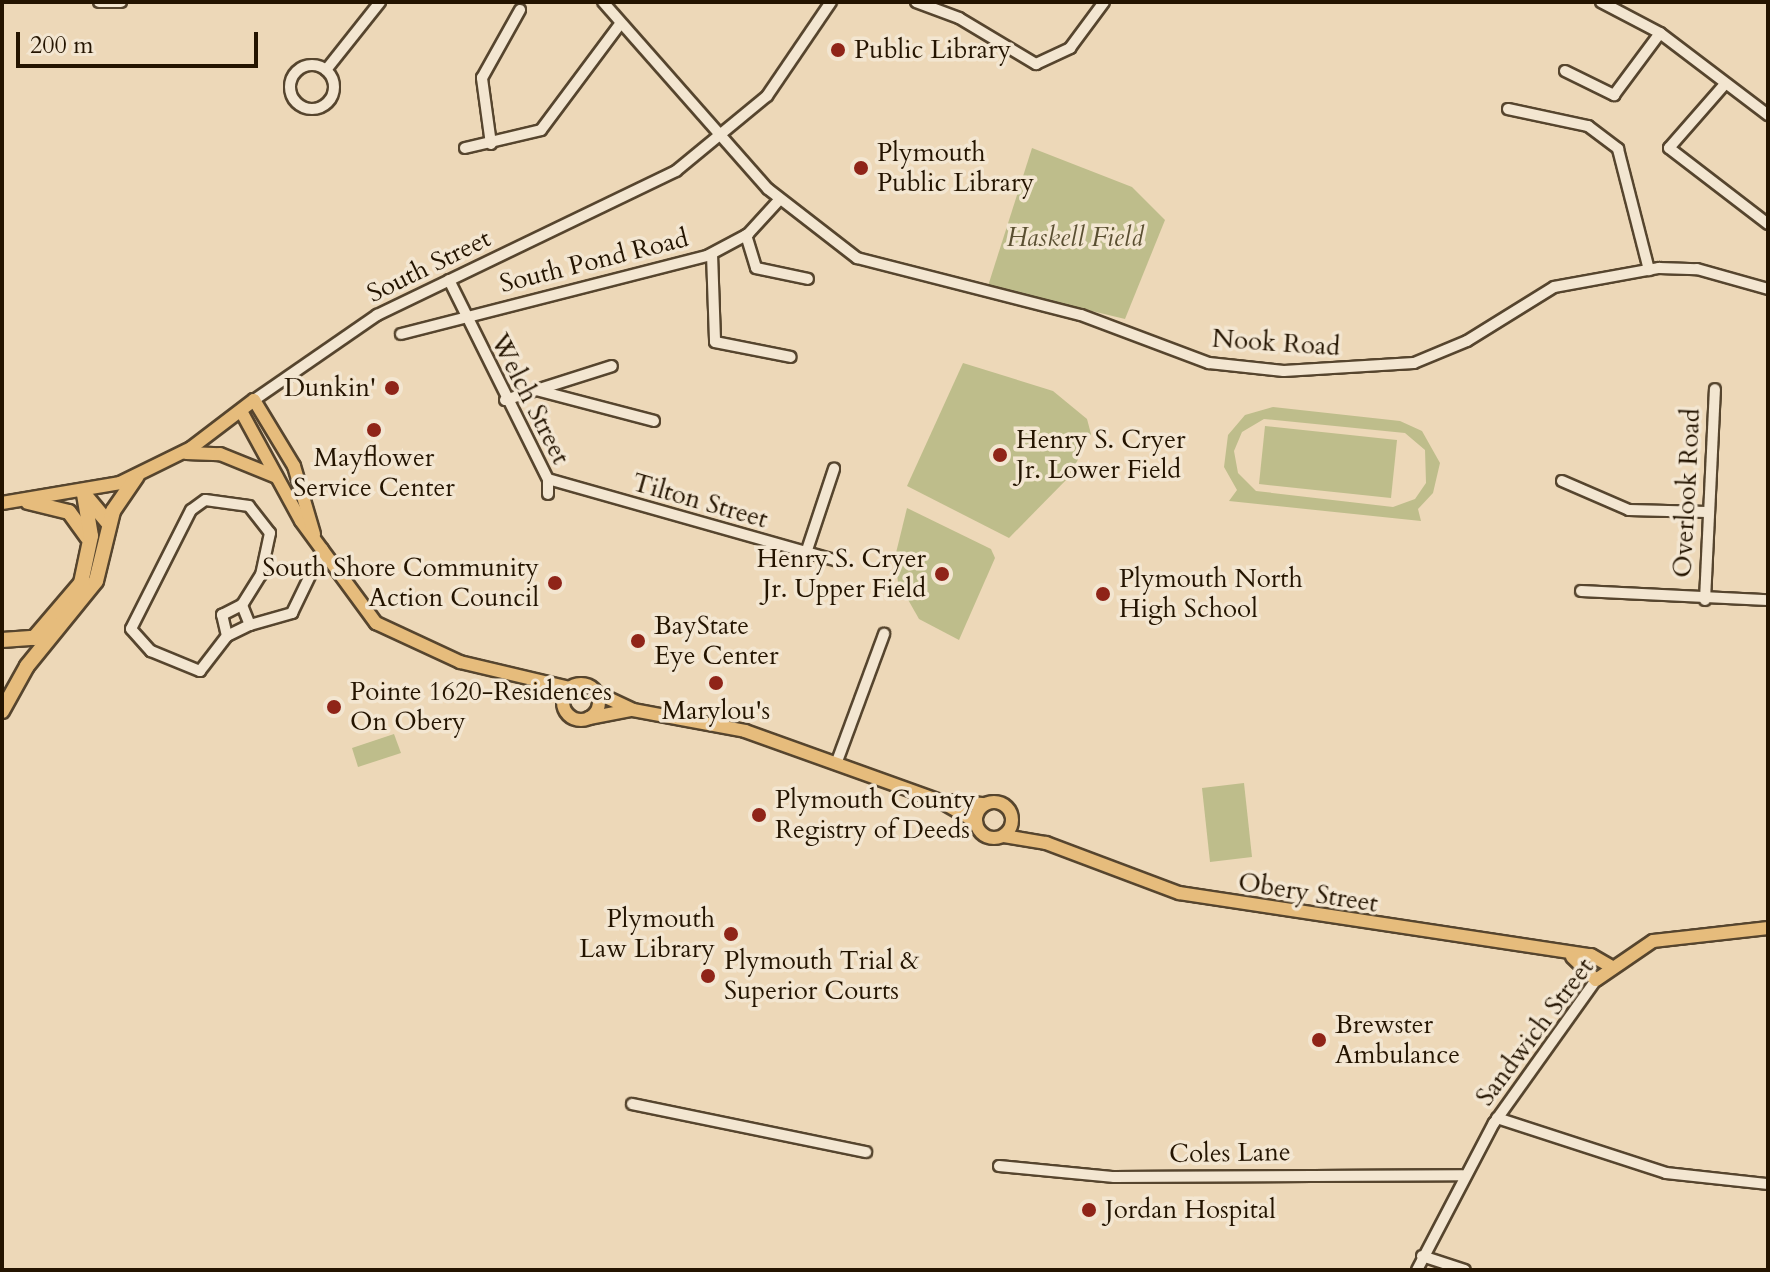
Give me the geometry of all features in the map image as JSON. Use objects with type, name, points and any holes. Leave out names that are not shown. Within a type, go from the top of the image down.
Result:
[{"type":"highway","points":[[2,711],[27,666],[96,581],[109,524],[137,476]]},
{"type":"highway","points":[[84,494],[109,524]]},
{"type":"highway","points":[[2,640],[24,641],[42,631],[81,583],[90,549],[84,494]]},
{"type":"highway","points":[[28,502],[73,515],[90,549]]},
{"type":"main road","name":"South Street","points":[[2,503],[84,494],[137,476],[182,453],[254,400]]},
{"type":"main road","name":"Obery Street","points":[[254,400],[294,466],[314,534]]},
{"type":"main road","name":"Obery Street","points":[[241,411],[277,477],[353,600],[389,632],[534,684],[570,688],[584,684],[633,710],[722,724],[940,801],[976,822],[985,835],[1046,843],[1179,893],[1572,957],[1599,957],[1610,966]]},
{"type":"main road","points":[[182,453],[220,454],[277,477]]},
{"type":"main road","name":"Obery Street","points":[[534,684],[564,704],[572,717],[588,719],[633,710]]},
{"type":"main road","points":[[564,704],[570,688]]},
{"type":"main road","points":[[588,719],[599,705],[597,693]]},
{"type":"main road","name":"Obery Street","points":[[940,801],[1003,804],[1013,820],[1046,843]]},
{"type":"main road","points":[[976,822],[985,804]]},
{"type":"main road","points":[[1004,836],[1013,820]]},
{"type":"main road","name":"Sandwich Street","points":[[1596,980],[1610,966],[1658,939],[1768,928]]},
{"type":"main road","points":[[1572,957],[1596,980]]},
{"type":"street","points":[[99,2],[121,2]]},
{"type":"street","points":[[326,70],[380,2]]},
{"type":"street","name":"Nook Road","points":[[603,2],[620,24],[727,134],[780,199],[872,265],[1073,313],[1209,363],[1249,368],[1414,363],[1467,341],[1554,287],[1649,270],[1697,269],[1768,289]]},
{"type":"street","name":"South Street","points":[[254,400],[367,321],[670,175],[727,134],[776,85],[831,2]]},
{"type":"street","points":[[916,2],[959,18],[1036,64],[1070,48],[1104,2]]},
{"type":"street","points":[[1601,2],[1660,33],[1768,115]]},
{"type":"street","points":[[491,144],[482,78],[520,10]]},
{"type":"street","points":[[465,148],[541,130],[620,24]]},
{"type":"street","points":[[1565,71],[1614,95],[1660,33]]},
{"type":"street","points":[[312,65],[326,70],[332,97],[322,107],[301,106],[290,88],[293,75],[312,65]]},
{"type":"street","points":[[1725,84],[1669,148],[1768,224]]},
{"type":"street","points":[[1508,109],[1588,126],[1618,149],[1649,270]]},
{"type":"street","name":"South Pond Road","points":[[401,334],[712,254],[746,235],[780,199]]},
{"type":"street","points":[[746,235],[756,268],[808,279]]},
{"type":"street","points":[[712,254],[715,342],[791,357]]},
{"type":"street","name":"Welch Street","points":[[449,280],[505,400],[548,479],[548,494]]},
{"type":"street","points":[[505,400],[612,366]]},
{"type":"street","name":"Overlook Road","points":[[1705,600],[1715,389]]},
{"type":"street","points":[[536,390],[654,421]]},
{"type":"street","points":[[806,553],[834,469]]},
{"type":"street","name":"Tilton Street","points":[[548,479],[841,562]]},
{"type":"street","points":[[1562,481],[1635,512],[1707,512]]},
{"type":"street","points":[[227,636],[222,615],[242,605],[267,559],[269,527],[243,503],[205,500],[191,510],[131,629],[151,651],[200,671],[227,636],[250,625],[292,613],[323,549]]},
{"type":"street","points":[[1581,591],[1705,600],[1768,600]]},
{"type":"street","points":[[242,605],[250,625]]},
{"type":"street","points":[[836,764],[884,634]]},
{"type":"street","name":"Sandwich Street","points":[[1417,1270],[1462,1175],[1497,1118],[1596,980]]},
{"type":"street","points":[[632,1104],[866,1152]]},
{"type":"street","points":[[1497,1118],[1641,1166],[1768,1184]]},
{"type":"street","name":"Coles Lane","points":[[999,1166],[1114,1177],[1462,1175]]},
{"type":"street","points":[[1422,1256],[1465,1270]]},
{"type":"green space","name":"Haskell Field","points":[[1032,148],[1132,187],[1165,220],[1125,319],[988,286]]},
{"type":"green space","name":"Henry S. Cryer Jr. Lower Field","points":[[963,363],[1053,391],[1087,419],[1091,434],[1069,477],[1009,538],[907,486]]},
{"type":"green space","points":[[1273,407],[1400,421],[1422,431],[1440,463],[1433,493],[1418,509],[1421,521],[1229,501],[1237,490],[1224,467],[1228,435],[1245,415]],"holes":[[[1264,419],[1405,433],[1425,450],[1426,483],[1415,499],[1393,507],[1256,491],[1238,473],[1234,451],[1242,432]]]},
{"type":"green space","points":[[1265,426],[1397,440],[1391,498],[1259,484]]},
{"type":"green space","name":"Henry S. Cryer Jr. Upper Field","points":[[907,508],[991,549],[995,558],[959,640],[919,619],[898,582],[895,557]]},
{"type":"green space","points":[[394,734],[401,753],[358,767],[352,748]]},
{"type":"green space","points":[[1244,783],[1252,857],[1210,862],[1202,788]]},
{"type":"place","name":"Public Library","points":[[838,50]]},
{"type":"place","name":"Plymouth Public Library","points":[[861,168]]},
{"type":"place","name":"Dunkin'","points":[[392,388]]},
{"type":"place","name":"Mayflower Service Center","points":[[374,430]]},
{"type":"place","name":"Henry S. Cryer Jr. Lower Field","points":[[1000,455]]},
{"type":"place","name":"Henry S. Cryer Jr. Upper Field","points":[[942,574]]},
{"type":"place","name":"South Shore Community Action Council","points":[[555,583]]},
{"type":"place","name":"Plymouth North High School","points":[[1103,594]]},
{"type":"place","name":"BayState Eye Center","points":[[638,641]]},
{"type":"place","name":"Marylou's","points":[[716,683]]},
{"type":"place","name":"Pointe 1620-Residences On Obery","points":[[334,707]]},
{"type":"place","name":"Plymouth County Registry of Deeds","points":[[759,815]]},
{"type":"place","name":"Plymouth Law Library","points":[[731,934]]},
{"type":"place","name":"Plymouth Trial & Superior Courts","points":[[708,976]]},
{"type":"place","name":"Brewster Ambulance","points":[[1319,1040]]},
{"type":"place","name":"Jordan Hospital","points":[[1089,1210]]}]
